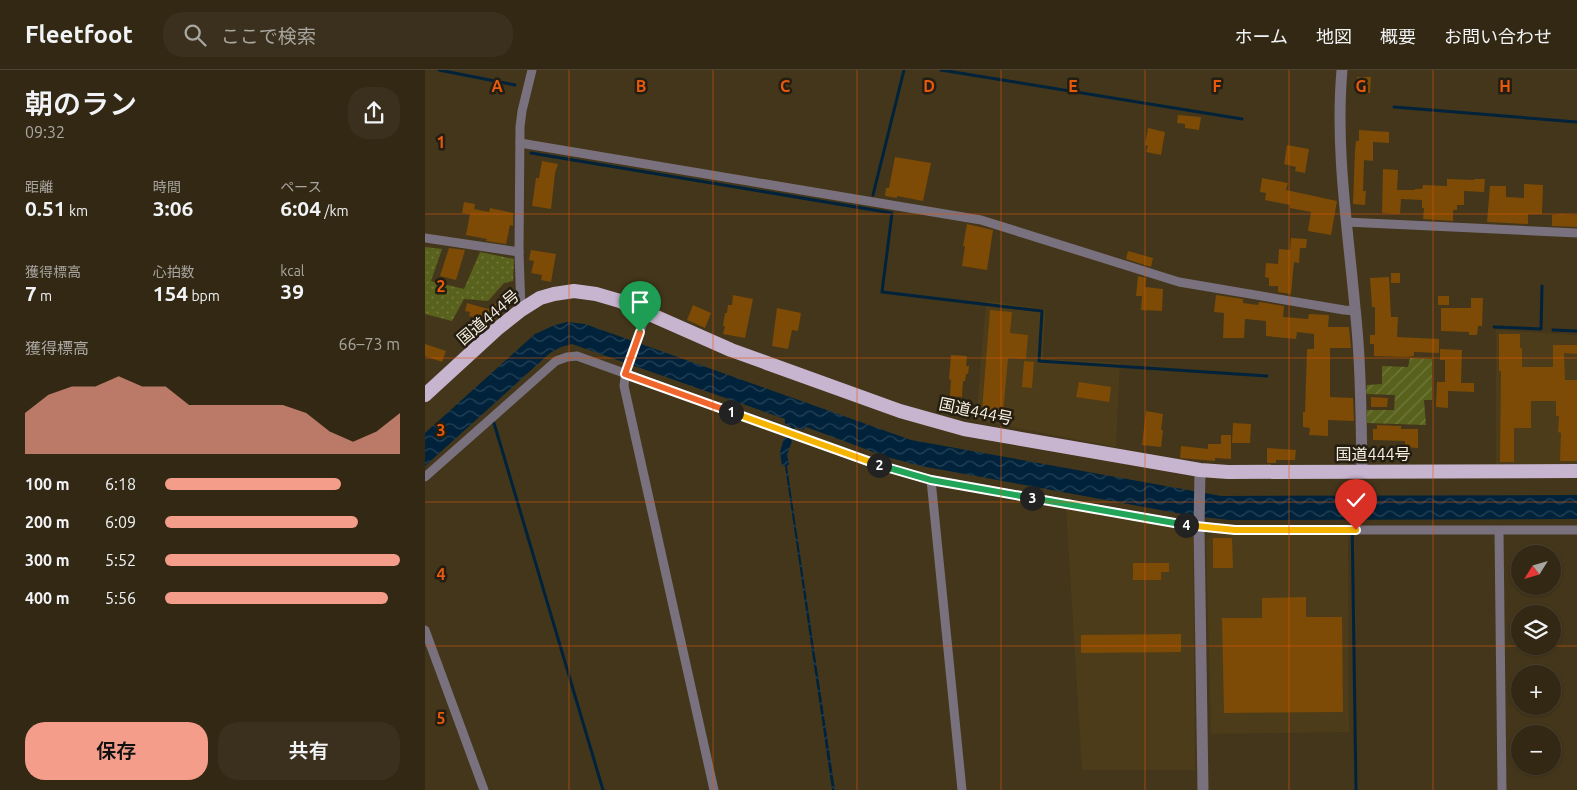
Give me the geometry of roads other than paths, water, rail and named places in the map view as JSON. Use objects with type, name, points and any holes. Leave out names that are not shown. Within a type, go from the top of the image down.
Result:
[{"type":"highway","name":"国道444号","points":[[425,395],[497,329],[521,310],[540,298],[575,291],[596,294],[621,301],[731,350],[900,411],[964,429],[1200,470],[1248,472],[1577,471]]},
{"type":"street","points":[[521,310],[519,252],[520,127],[521,112],[532,70]]},
{"type":"street","points":[[1342,70],[1340,153],[1356,311],[1361,394],[1362,471]]},
{"type":"street","points":[[520,143],[981,220],[1179,282],[1356,311]]},
{"type":"street","points":[[1346,222],[1577,233]]},
{"type":"street","points":[[425,238],[519,252]]},
{"type":"street","points":[[647,312],[625,371],[624,386],[715,790]]},
{"type":"street","points":[[425,477],[556,361],[577,356],[625,371],[875,464],[931,480],[1235,530],[1577,530]]},
{"type":"street","points":[[1200,470],[1199,524],[1203,790]]},
{"type":"street","points":[[931,480],[962,790]]},
{"type":"street","points":[[1499,531],[1501,790]]},
{"type":"street","points":[[425,630],[484,790]]},
{"type":"water","points":[[567,322],[585,324],[911,440],[1221,496],[1577,495],[1577,519],[1229,520],[1193,516],[921,466],[887,457],[806,427],[803,430],[795,427],[790,439],[792,441],[787,455],[789,464],[787,466],[835,790],[832,790],[785,466],[782,466],[780,452],[784,438],[787,438],[791,426],[785,424],[785,419],[572,344],[550,353],[425,466],[425,433],[535,334]]},
{"type":"waterway","points":[[439,70],[515,85]]},
{"type":"waterway","points":[[873,195],[904,70]]},
{"type":"waterway","points":[[941,70],[1242,119]]},
{"type":"waterway","points":[[1394,107],[1577,122]]},
{"type":"waterway","points":[[531,153],[892,213],[882,292],[1042,311],[1039,361],[1267,376]]},
{"type":"waterway","points":[[1494,327],[1541,329],[1542,286]]},
{"type":"waterway","points":[[1553,330],[1577,331]]},
{"type":"waterway","points":[[494,423],[603,790]]},
{"type":"waterway","points":[[1352,516],[1356,790]]}]
